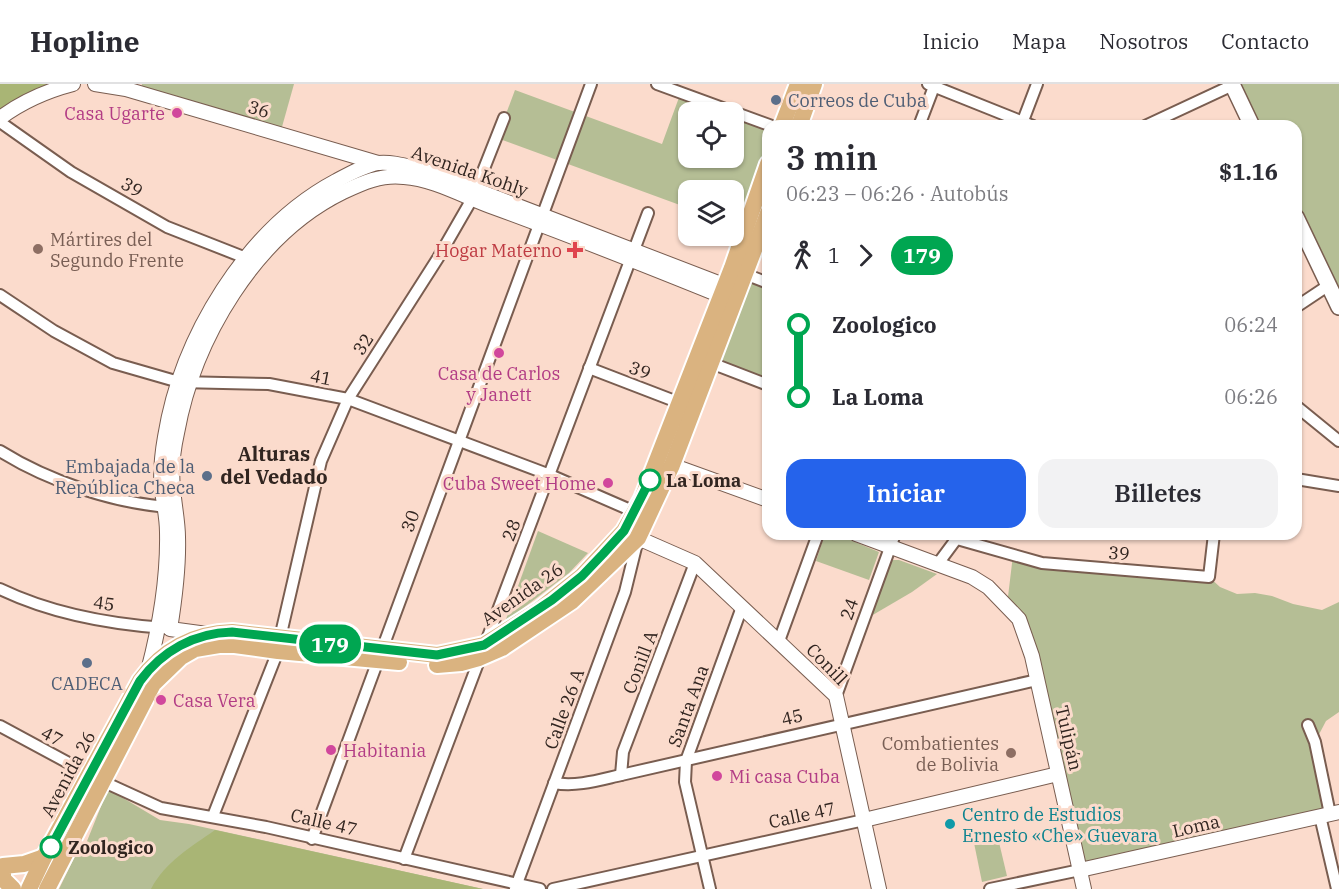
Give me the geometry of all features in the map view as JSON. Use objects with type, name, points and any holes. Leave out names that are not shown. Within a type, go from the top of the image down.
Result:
[{"type":"main road","points":[[784,120],[798,84]]},
{"type":"main road","points":[[801,120],[814,84]]},
{"type":"main road","points":[[1233,84],[1249,120]]},
{"type":"main road","name":"Avenida 26","points":[[739,271],[762,186]]},
{"type":"main road","name":"Avenida 26","points":[[482,652],[582,576],[624,531],[665,463],[680,403],[762,225]]},
{"type":"main road","points":[[1302,229],[1339,307]]},
{"type":"main road","name":"Avenida 26","points":[[29,889],[44,857],[97,778],[153,684],[180,657],[195,649],[219,645],[279,644],[378,655],[443,666],[482,652],[502,648],[572,601],[638,538],[665,463],[711,363],[730,294]]},
{"type":"main road","points":[[635,512],[633,526],[638,538]]},
{"type":"main road","name":"Avenida 26","points":[[47,889],[148,671],[169,652],[188,641],[207,634],[232,632],[279,644]]},
{"type":"main road","points":[[4,875],[24,864],[44,857]]},
{"type":"street","points":[[0,120],[32,98],[52,89],[73,84]]},
{"type":"street","name":"36","points":[[95,84],[126,89],[378,163]]},
{"type":"street","points":[[542,221],[591,84]]},
{"type":"street","points":[[657,84],[762,122]]},
{"type":"street","points":[[1027,120],[1037,84]]},
{"type":"street","points":[[1158,120],[1233,84]]},
{"type":"street","points":[[921,120],[932,85],[1014,120]]},
{"type":"street","name":"32","points":[[213,816],[279,644],[321,461],[348,399],[438,258],[474,195],[504,118]]},
{"type":"street","name":"39","points":[[0,120],[71,172],[167,227],[252,260]]},
{"type":"street","points":[[351,155],[371,180]]},
{"type":"street","name":"Avenida Kohly","points":[[300,211],[322,188],[378,163],[427,171],[474,195]]},
{"type":"street","name":"Avenida Kohly","points":[[148,671],[165,628],[171,574],[167,532],[170,507],[161,479],[169,447],[172,401],[185,382],[229,281],[252,260],[269,231],[300,211],[371,180],[383,177],[405,177],[474,195],[730,294]]},
{"type":"street","name":"28","points":[[404,859],[648,213]]},
{"type":"street","name":"30","points":[[312,839],[458,440],[542,221]]},
{"type":"street","points":[[739,271],[762,281]]},
{"type":"street","points":[[1302,303],[1329,285]]},
{"type":"street","name":"41","points":[[0,295],[54,331],[112,363],[185,382],[269,384],[348,399],[550,475],[635,512]]},
{"type":"street","points":[[711,363],[762,383]]},
{"type":"street","name":"39","points":[[589,368],[680,403]]},
{"type":"street","points":[[1302,411],[1339,441]]},
{"type":"street","points":[[0,451],[87,492],[128,502],[170,507]]},
{"type":"street","points":[[665,463],[762,498]]},
{"type":"street","points":[[1302,480],[1339,486]]},
{"type":"street","name":"Conill","points":[[638,538],[695,562],[836,696],[879,889]]},
{"type":"street","name":"Calle 26 A","points":[[516,887],[626,592],[638,538]]},
{"type":"street","points":[[780,641],[816,540]]},
{"type":"street","points":[[870,540],[889,548]]},
{"type":"street","name":"24","points":[[836,696],[892,540]]},
{"type":"street","points":[[937,565],[956,540]]},
{"type":"street","name":"39","points":[[971,540],[1042,563],[1209,576],[1213,540]]},
{"type":"street","name":"Tulipán","points":[[889,548],[972,577],[1004,601],[1019,619],[1032,656],[1084,889]]},
{"type":"street","name":"Conill A","points":[[621,775],[623,752],[695,562]]},
{"type":"street","name":"45","points":[[0,590],[47,609],[81,618],[207,634]]},
{"type":"street","name":"Santa Ana","points":[[710,889],[685,782],[686,761],[742,607]]},
{"type":"street","name":"45","points":[[554,783],[579,784],[1037,680]]},
{"type":"street","points":[[1308,725],[1315,742],[1330,814],[1337,889]]},
{"type":"street","name":"47","points":[[0,726],[97,778]]},
{"type":"street","name":"Calle 47","points":[[553,889],[1058,774]]},
{"type":"street","name":"Calle 47","points":[[97,778],[153,805],[213,816],[404,859],[516,887],[540,889]]},
{"type":"street","name":"Loma","points":[[990,889],[1330,814]]},
{"type":"green space","points":[[0,84],[73,84],[0,118]]},
{"type":"green space","points":[[142,84],[294,84],[280,134],[140,93]]},
{"type":"green space","points":[[1241,84],[1339,84],[1339,287],[1302,210],[1302,120],[1258,120]]},
{"type":"green space","points":[[515,90],[662,144],[681,92],[708,102],[678,102],[678,168],[744,168],[744,116],[762,122],[762,181],[745,229],[744,180],[678,180],[678,204],[497,138]]},
{"type":"green space","points":[[746,274],[762,281],[762,383],[711,363]]},
{"type":"green space","points":[[538,531],[588,553],[569,573],[505,622]]},
{"type":"green space","points":[[823,540],[850,540],[879,552],[869,580],[816,561]]},
{"type":"green space","points":[[1013,555],[1209,577],[1220,587],[1237,594],[1255,593],[1272,596],[1293,604],[1322,610],[1339,602],[1339,712],[1326,721],[1315,742],[1330,814],[1080,870],[1032,656],[1007,605]]},
{"type":"green space","points":[[893,560],[899,560],[937,574],[871,616],[888,565]]},
{"type":"green space","points":[[108,789],[160,820],[189,824],[483,889],[59,889],[76,854],[81,856]]},
{"type":"green space","points":[[215,830],[483,889],[151,889],[171,863]]},
{"type":"green space","points":[[998,838],[1007,876],[982,882],[974,843]]},
{"type":"bus line","name":"179","points":[[51,847],[140,681],[169,652],[188,641],[219,632],[437,655],[484,645],[539,610],[582,576],[624,531],[650,480]]},
{"type":"place","name":"Correos de Cuba","points":[[776,100]]},
{"type":"place","name":"Casa Ugarte","points":[[177,113]]},
{"type":"place","name":"Mártires del Segundo Frente","points":[[38,249]]},
{"type":"place","name":"Hogar Materno","points":[[575,250]]},
{"type":"place","name":"Casa de Carlos y Janett","points":[[499,353]]},
{"type":"place","name":"Embajada de la República Checa","points":[[207,476]]},
{"type":"place","name":"La Loma","points":[[650,480]]},
{"type":"place","name":"Cuba Sweet Home","points":[[608,483]]},
{"type":"place","name":"CADECA","points":[[87,663]]},
{"type":"place","name":"Casa Vera","points":[[161,700]]},
{"type":"place","name":"Habitania","points":[[331,750]]},
{"type":"place","name":"Combatientes de Bolivia","points":[[1011,753]]},
{"type":"place","name":"Mi casa Cuba","points":[[717,776]]},
{"type":"place","name":"Centro de Estudios Ernesto «Che» Guevara","points":[[950,824]]},
{"type":"place","name":"Zoologico","points":[[51,847]]},
{"type":"district","name":"Alturas del Vedado","points":[[274,464]]}]
